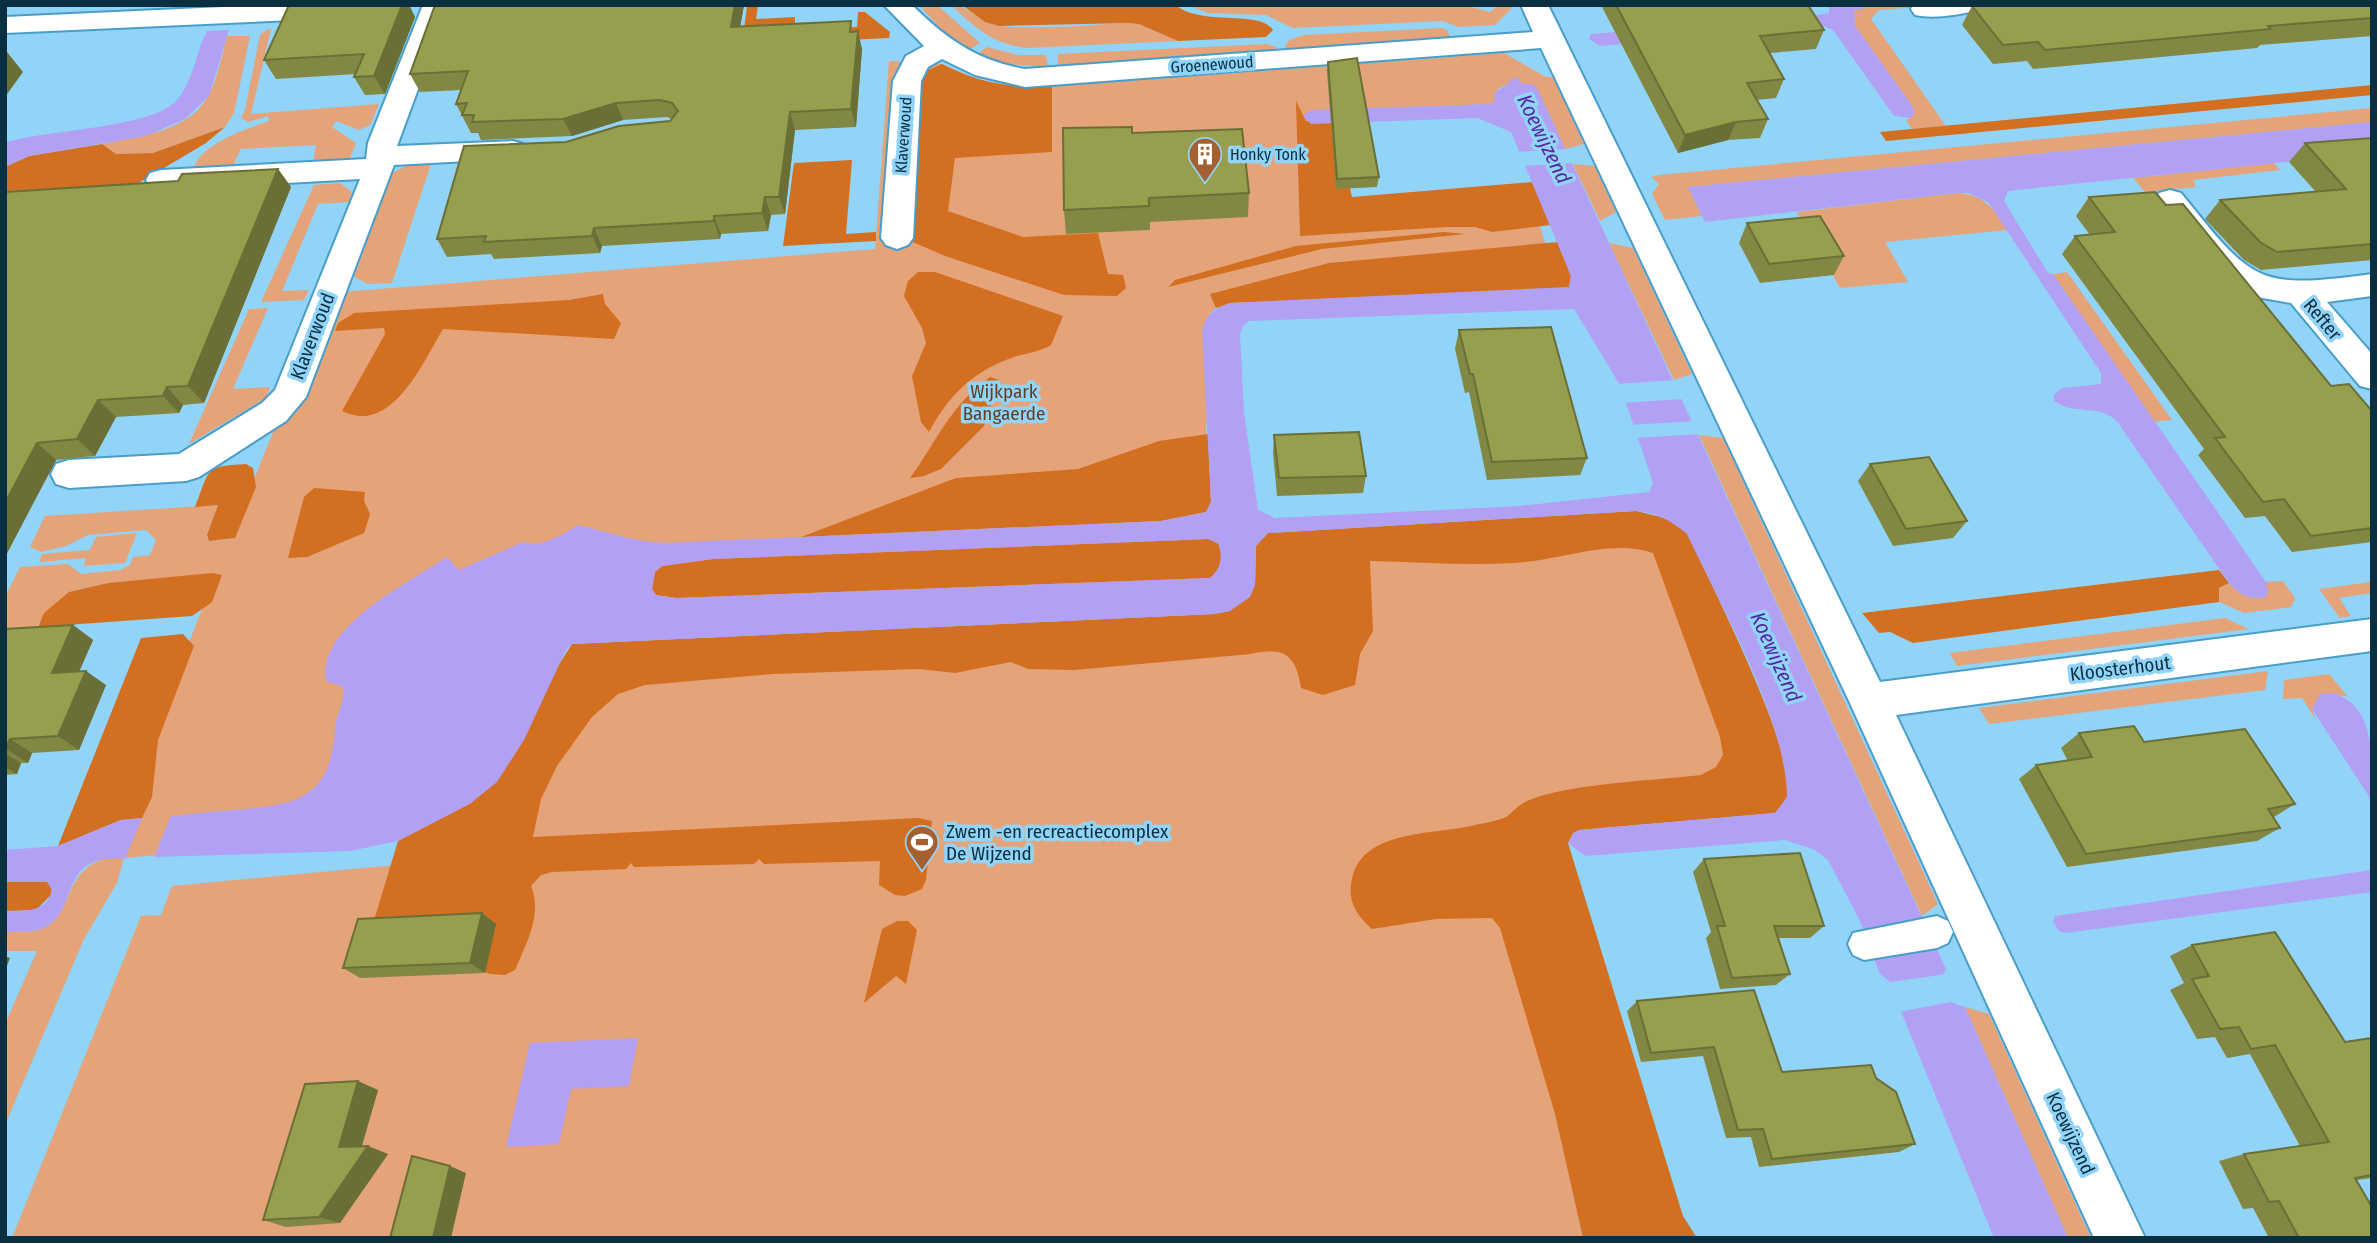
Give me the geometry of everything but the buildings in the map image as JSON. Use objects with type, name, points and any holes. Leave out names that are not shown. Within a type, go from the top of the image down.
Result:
[{"type":"street","name":"Groenewoud","points":[[897,5],[940,48],[999,74],[1025,78],[1542,22]]},
{"type":"street","points":[[1924,9],[1966,5]]},
{"type":"street","name":"Klaverwoud","points":[[69,474],[186,467],[274,412],[289,397],[382,162],[383,143],[426,6]]},
{"type":"street","points":[[5,25],[368,8]]},
{"type":"street","name":"Koewijzend","points":[[1542,22],[1869,701],[2120,1238]]},
{"type":"street","name":"Klaverwoud","points":[[897,238],[907,81],[916,62],[940,48]]},
{"type":"street","points":[[161,180],[547,149]]},
{"type":"street","name":"Refter","points":[[2170,200],[2228,270],[2245,281],[2267,289],[2301,294],[2372,285]]},
{"type":"street","name":"Refter","points":[[2301,294],[2372,377]]},
{"type":"street","name":"Kloosterhout","points":[[1869,701],[2372,635]]},
{"type":"lane","points":[[1864,944],[1937,932]]},
{"type":"green space","points":[[919,5],[937,5],[980,43],[967,51],[948,37]]},
{"type":"green space","points":[[951,5],[964,8],[994,25],[1048,27],[1128,23],[1139,24],[1178,41],[1027,48],[1004,43],[985,34]]},
{"type":"green space","points":[[1187,5],[1464,5],[1490,12],[1499,5],[1513,7],[1495,25],[1458,27],[1443,21],[1293,28],[1266,15],[1208,13]]},
{"type":"green space","points":[[1852,5],[1917,7],[1879,10],[1871,19],[1946,126],[1912,129],[1906,120],[1911,118],[1913,107],[1855,26],[1854,9],[1863,10]]},
{"type":"green space","points":[[1442,28],[1447,30],[1451,38],[1285,51],[1289,40],[1304,35]]},
{"type":"green space","points":[[271,29],[251,114],[379,104],[370,125],[359,130],[336,121],[332,127],[356,143],[348,163],[309,162],[313,162],[316,145],[241,149],[234,163],[237,163],[225,169],[194,169],[198,160],[214,145],[269,121],[268,116],[248,122],[241,118],[245,110],[260,35]]},
{"type":"green space","points":[[227,36],[250,36],[234,113],[225,127],[153,153],[116,154],[102,144],[162,130],[190,116],[209,94],[220,66]]},
{"type":"green space","points":[[1267,44],[1276,47],[1277,52],[1058,67],[1058,54]]},
{"type":"green space","points":[[987,47],[1018,55],[1046,55],[1048,67],[1004,64],[976,55]]},
{"type":"green space","name":"Wijkpark Bangaerde","points":[[1504,53],[1546,77],[1553,77],[1584,144],[1565,149],[1538,90],[1510,83],[1498,89],[1494,104],[1330,110],[1344,210],[1531,199],[1560,289],[1216,308],[1210,313],[1206,434],[1211,592],[560,623],[425,796],[188,852],[124,858],[117,883],[84,939],[5,1125],[5,1024],[37,951],[5,951],[5,932],[35,931],[53,922],[81,874],[90,865],[103,859],[216,574],[108,583],[69,592],[38,623],[38,627],[5,629],[5,597],[20,567],[68,564],[81,574],[120,570],[130,565],[133,557],[150,555],[156,540],[146,530],[88,535],[66,546],[41,552],[30,547],[45,516],[218,505],[207,535],[209,541],[230,539],[329,293],[875,249],[889,61],[942,64],[981,81],[1028,88]]},
{"type":"green space","points":[[2372,108],[2372,122],[1688,187],[1702,216],[1665,220],[1652,194],[1659,184],[1651,177],[1659,175]]},
{"type":"green space","points":[[2274,163],[2280,170],[2193,180],[2196,187],[2145,192],[2133,178]]},
{"type":"green space","points":[[431,164],[392,283],[368,284],[354,277],[392,173],[408,165]]},
{"type":"green space","points":[[1573,164],[1595,166],[1616,212],[1600,221]]},
{"type":"green space","points":[[340,183],[352,192],[349,202],[318,204],[282,291],[309,290],[304,300],[261,302],[314,185]]},
{"type":"green space","points":[[1957,193],[1974,196],[1987,204],[2008,230],[1885,242],[1908,282],[1840,288],[1797,212]]},
{"type":"green space","points":[[1609,243],[1633,248],[1692,374],[1674,380]]},
{"type":"green space","points":[[2067,272],[2172,420],[2153,422],[2053,274]]},
{"type":"green space","points":[[268,308],[233,389],[270,387],[266,398],[189,444],[249,309]]},
{"type":"green space","points":[[1699,435],[1723,438],[1938,904],[1922,916]]},
{"type":"green space","name":"Zwem -en recreactiecomplex De Wijzend","points":[[1658,523],[1748,779],[1517,816],[1557,1121],[1583,1238],[12,1238],[141,916],[161,915],[172,886],[459,859],[595,662],[1241,631],[1288,543]]},
{"type":"green space","points":[[137,533],[125,563],[84,566],[86,558],[39,562],[42,554],[90,550],[96,537]]},
{"type":"green space","points":[[2283,581],[2295,598],[2291,607],[2244,613],[2219,602],[2219,588],[2229,583],[2245,596],[2260,598],[2266,597],[2266,582]]},
{"type":"green space","points":[[2370,582],[2372,593],[2339,598],[2351,616],[2340,618],[2319,589]]},
{"type":"green space","points":[[2225,618],[2249,629],[1957,666],[1950,653]]},
{"type":"green space","points":[[2268,671],[2265,690],[1989,724],[1979,708]]},
{"type":"green space","points":[[2329,674],[2348,697],[2332,693],[2312,709],[2316,720],[2302,698],[2283,699],[2284,680]]},
{"type":"green space","points":[[1965,1007],[1989,1014],[2091,1238],[2068,1238]]},
{"type":"shaded area","points":[[962,5],[1175,5],[1200,15],[1256,20],[1273,30],[1266,37],[1178,41],[1139,24],[1128,23],[999,26],[985,22]]},
{"type":"shaded area","points":[[747,6],[758,6],[756,19],[795,17],[795,23],[824,22],[823,28],[857,27],[858,12],[865,12],[890,32],[889,38],[742,45]]},
{"type":"shaded area","points":[[942,64],[969,76],[996,83],[1052,87],[1052,152],[955,158],[948,211],[1023,237],[1098,233],[1108,274],[1123,275],[1126,288],[1117,296],[1064,295],[945,256],[908,240],[917,82],[924,72]]},
{"type":"shaded area","points":[[2372,85],[2372,95],[1886,141],[1880,132]]},
{"type":"shaded area","points":[[1296,101],[1306,121],[1335,123],[1352,197],[1532,182],[1550,225],[1492,232],[1475,227],[1447,227],[1300,236]]},
{"type":"shaded area","points":[[225,127],[206,143],[137,184],[5,191],[5,167],[29,156],[102,144],[116,154],[153,153]]},
{"type":"shaded area","points":[[852,160],[846,234],[876,232],[876,241],[783,246],[794,163]]},
{"type":"shaded area","points":[[1444,232],[1465,234],[1322,249],[1168,287],[1175,280],[1296,246]]},
{"type":"shaded area","points":[[1558,242],[1571,276],[1569,288],[1230,303],[1216,308],[1210,294],[1329,263]]},
{"type":"shaded area","points":[[918,272],[935,272],[1063,316],[1051,345],[999,363],[974,377],[945,407],[929,432],[921,422],[912,376],[926,343],[922,328],[904,296],[908,281]]},
{"type":"shaded area","points":[[603,294],[605,304],[621,323],[614,339],[443,329],[415,376],[391,405],[376,413],[360,416],[342,411],[385,334],[384,328],[335,331],[338,323],[354,313],[569,300]]},
{"type":"shaded area","points":[[990,377],[999,380],[984,426],[941,469],[910,478],[955,411]]},
{"type":"shaded area","points":[[1208,434],[1211,502],[1206,512],[1161,521],[801,537],[956,478],[1078,469],[1159,441]]},
{"type":"shaded area","points":[[246,464],[253,468],[256,487],[235,538],[209,541],[207,535],[218,505],[195,507],[206,478],[210,472],[222,466]]},
{"type":"shaded area","points":[[314,488],[365,492],[364,501],[370,514],[364,533],[307,557],[288,558],[304,497]]},
{"type":"shaded area","points":[[1636,511],[1669,519],[1687,533],[1766,706],[1787,774],[1787,796],[1775,813],[1579,830],[1568,843],[1683,1216],[1697,1238],[1583,1238],[1555,1114],[1500,928],[1492,918],[1436,919],[1372,929],[1357,913],[1351,894],[1352,879],[1359,863],[1370,851],[1402,837],[1499,820],[1527,801],[1565,790],[1701,775],[1716,767],[1723,755],[1720,737],[1653,553],[1637,549],[1602,549],[1497,564],[1370,561],[1373,631],[1360,654],[1355,685],[1323,695],[1301,688],[1292,661],[1272,651],[1074,670],[1028,669],[1011,662],[955,673],[919,669],[773,674],[645,685],[618,694],[592,717],[557,766],[541,799],[533,837],[919,818],[932,821],[926,880],[922,889],[905,896],[895,895],[879,885],[880,861],[764,864],[759,859],[754,864],[634,867],[631,863],[626,869],[552,872],[541,875],[531,886],[535,908],[532,929],[515,970],[505,975],[490,974],[372,927],[398,841],[471,803],[572,644],[1214,614],[1230,611],[1255,585],[1256,546],[1268,533]]},
{"type":"shaded area","points":[[1208,539],[1217,541],[1221,551],[1219,566],[1210,578],[676,598],[656,595],[652,589],[655,572],[662,566],[713,559]]},
{"type":"shaded area","points":[[2219,570],[2229,583],[2219,588],[2219,602],[1913,643],[1890,632],[1879,633],[1862,613]]},
{"type":"shaded area","points":[[212,573],[222,575],[212,602],[192,616],[38,627],[44,613],[69,592],[108,583]]},
{"type":"shaded area","points":[[183,634],[194,646],[158,740],[152,797],[142,818],[121,820],[58,846],[141,638]]},
{"type":"shaded area","points":[[5,882],[48,882],[52,886],[51,895],[36,910],[5,911]]},
{"type":"shaded area","points":[[897,921],[908,921],[917,930],[906,984],[896,976],[864,1003],[882,929]]},
{"type":"water","points":[[1829,5],[1862,6],[1864,10],[1854,10],[1855,26],[1913,107],[1914,115],[1911,118],[1894,116],[1833,30],[1824,26],[1600,46],[1589,39],[1591,34],[1805,17],[1829,13]]},
{"type":"water","points":[[229,30],[209,96],[185,119],[146,136],[29,156],[5,167],[5,143],[122,123],[164,110],[177,100],[187,85],[207,31]]},
{"type":"water","points":[[1519,78],[1521,83],[1534,85],[1538,90],[1946,969],[1942,976],[1953,1003],[1965,1007],[2068,1238],[1994,1238],[1888,980],[1880,974],[1859,919],[1828,860],[1815,850],[1785,840],[1585,856],[1568,843],[1573,833],[1579,830],[1775,813],[1787,797],[1784,766],[1776,733],[1764,698],[1733,628],[1687,534],[1650,513],[1636,511],[1268,533],[1256,546],[1255,585],[1250,597],[1230,611],[1214,614],[572,644],[566,650],[524,740],[497,782],[471,803],[398,841],[350,851],[154,857],[171,816],[266,807],[298,798],[311,791],[328,767],[343,698],[343,687],[326,681],[327,661],[336,642],[350,624],[369,608],[447,557],[459,570],[523,542],[537,544],[552,540],[578,525],[632,539],[665,543],[1161,521],[1206,512],[1211,502],[1202,330],[1206,319],[1216,310],[1230,303],[1569,287],[1571,276],[1511,132],[1477,118],[1311,124],[1303,116],[1311,110],[1493,104],[1495,92],[1510,83],[1509,79]],"holes":[[[1574,309],[1620,385],[1653,483],[1649,492],[1520,506],[1275,518],[1258,510],[1244,412],[1240,334],[1249,321]],[[1208,539],[1219,544],[1221,554],[1219,567],[1210,578],[676,598],[656,595],[652,589],[655,572],[662,566],[713,559]]]},
{"type":"water","points":[[2372,122],[2372,153],[2008,191],[2004,201],[2048,273],[2053,274],[2266,582],[2268,592],[2266,597],[2260,598],[2245,596],[2229,583],[2116,420],[2101,412],[2069,408],[2054,401],[2054,395],[2062,388],[2101,384],[2101,373],[1988,202],[1969,193],[1957,193],[1705,222],[1688,187]]},
{"type":"water","points":[[2332,693],[2347,699],[2364,722],[2371,752],[2372,801],[2312,709],[2320,694]]},
{"type":"water","points":[[142,818],[125,859],[103,860],[88,865],[79,873],[63,909],[55,920],[40,930],[5,932],[5,911],[40,907],[49,898],[52,890],[47,882],[5,882],[5,850],[58,846],[121,820]]},
{"type":"water","points":[[2372,870],[2372,892],[2066,933],[2059,931],[2053,922],[2055,916]]},
{"type":"water","points":[[638,1038],[629,1086],[571,1089],[559,1144],[506,1147],[530,1043]]},
{"type":"pier","points":[[1569,149],[1576,163],[1522,166],[1516,152]]},
{"type":"pier","points":[[1676,380],[1683,399],[1622,403],[1615,384]]},
{"type":"pier","points":[[1697,421],[1703,434],[1632,438],[1629,425]]},
{"type":"pier","points":[[1947,974],[1955,1000],[1967,1004],[1957,1001],[1898,1012],[1885,982],[1880,978],[1891,982]]},
{"type":"place","name":"Honky Tonk","points":[[1205,184]]},
{"type":"place","name":"Zwem -en recreactiecomplex De Wijzend","points":[[922,872]]}]
